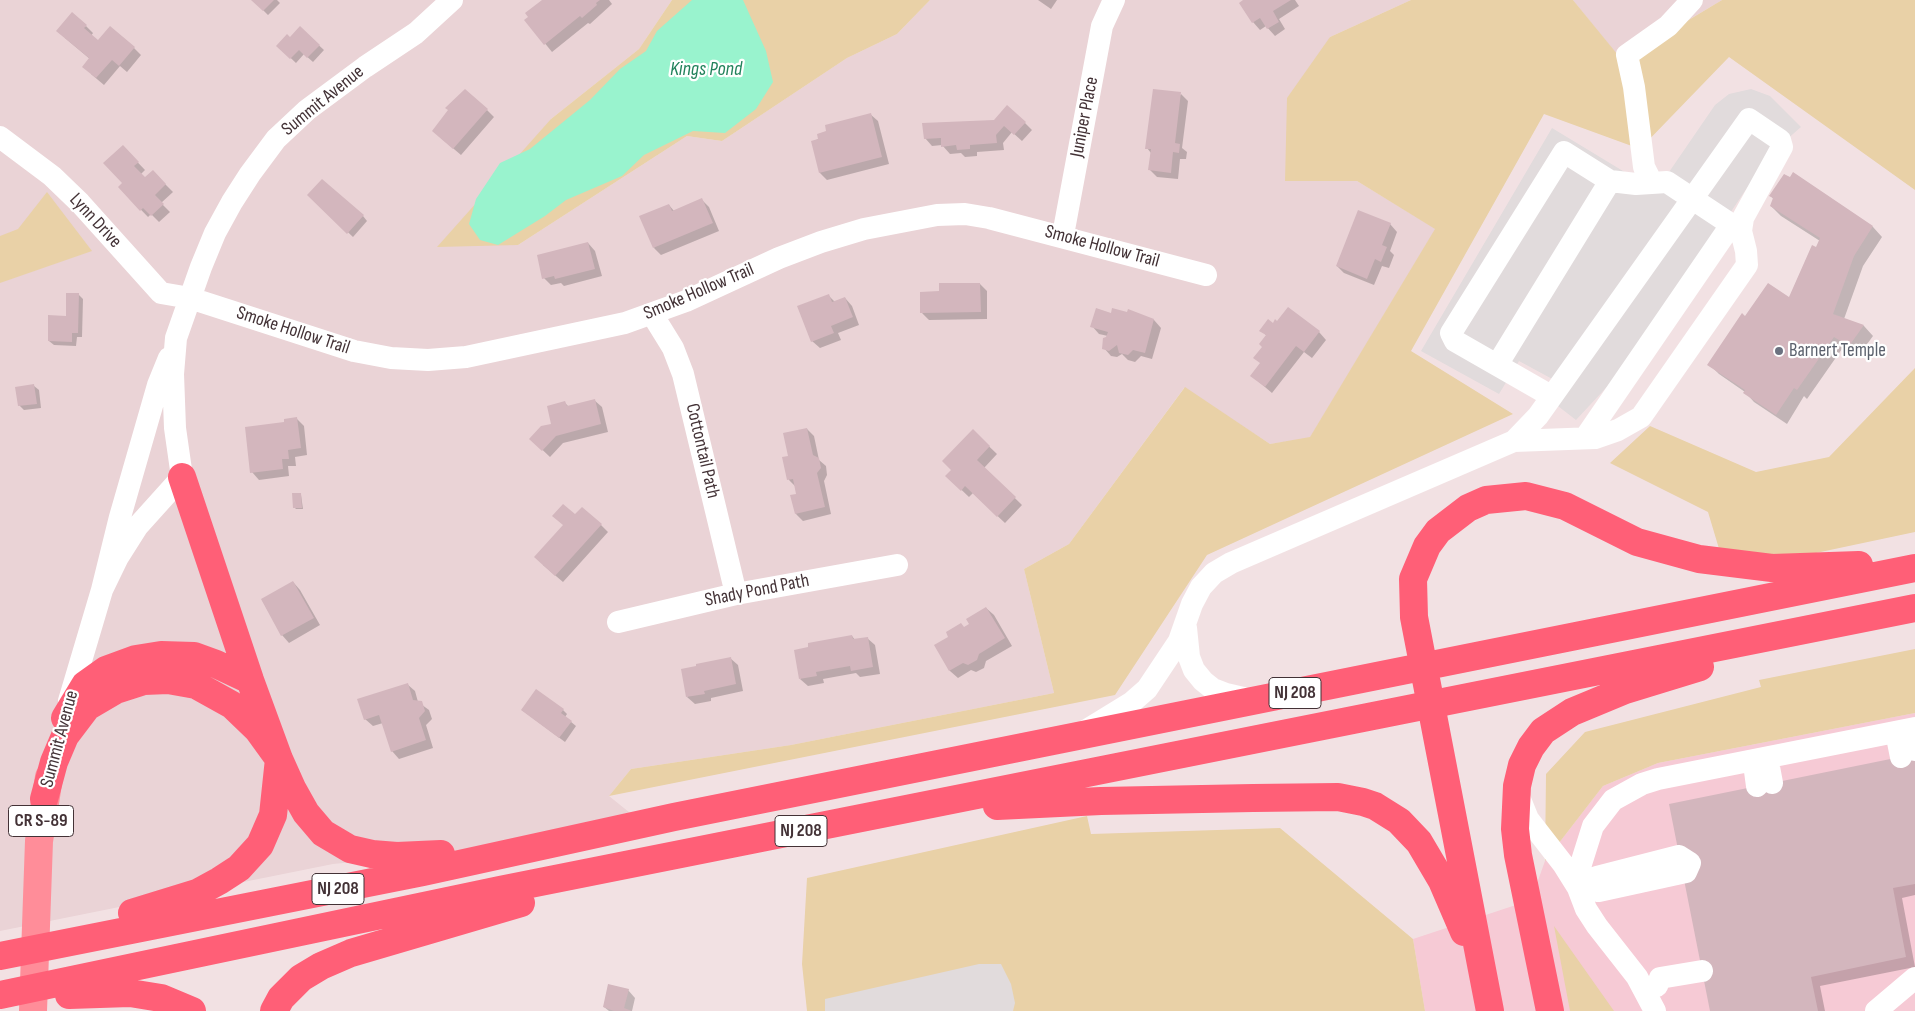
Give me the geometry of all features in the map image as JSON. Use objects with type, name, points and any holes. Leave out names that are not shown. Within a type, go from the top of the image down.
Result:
[{"type":"highway","points":[[182,477],[250,680],[279,759],[306,813],[323,833],[350,849],[372,854],[433,856],[674,817]]},
{"type":"highway","points":[[1488,1000],[1413,609],[1413,579],[1427,546],[1438,531],[1468,508],[1486,500],[1507,496],[1526,496],[1546,499],[1565,506],[1638,542],[1678,555],[1724,564],[1792,568],[1915,562]]},
{"type":"highway","name":"NJ 208","points":[[0,956],[413,874],[674,817],[1915,568]]},
{"type":"highway","points":[[1550,1011],[1518,855],[1514,807],[1522,764],[1531,746],[1543,731],[1565,716],[1598,701],[1683,672],[1915,610]]},
{"type":"highway","name":"NJ 208","points":[[0,995],[500,890],[1915,610]]},
{"type":"highway","points":[[64,720],[75,698],[86,685],[106,670],[136,659],[161,655],[194,656],[250,680]]},
{"type":"highway","points":[[0,947],[168,903],[197,893],[219,882],[239,868],[260,845],[273,815],[279,759],[251,722],[220,697],[196,685],[168,680],[144,681],[116,690],[88,708],[65,736],[54,762],[44,799]]},
{"type":"highway","points":[[871,817],[1006,806],[1101,801],[1332,797],[1363,802],[1375,806],[1399,821],[1410,831],[1427,855],[1450,897],[1488,1000]]},
{"type":"highway","points":[[274,1011],[281,998],[300,978],[321,966],[351,953],[477,915],[731,844]]},
{"type":"highway","points":[[0,1000],[98,992],[130,993],[161,998],[192,1011]]},
{"type":"main road","name":"Summit Avenue","points":[[33,1011],[39,841],[44,799],[64,720]]},
{"type":"street","name":"Summit Avenue","points":[[64,720],[158,385],[219,225],[250,174],[276,139],[307,110],[365,66],[416,33],[452,0]]},
{"type":"street","name":"Juniper Place","points":[[1063,236],[1102,26],[1114,0]]},
{"type":"street","points":[[1652,183],[1644,167],[1634,87],[1627,55],[1668,26],[1692,0]]},
{"type":"street","points":[[1514,441],[1538,416],[1750,118],[1780,140],[1782,147],[1743,218],[1584,438]]},
{"type":"street","name":"Lynn Drive","points":[[0,138],[52,176],[80,203],[161,293],[190,298]]},
{"type":"street","points":[[1073,737],[1113,715],[1147,689],[1171,656],[1186,624],[1192,604],[1201,588],[1214,573],[1231,563],[1514,441],[1595,438],[1618,430],[1641,417],[1747,265],[1746,251],[1736,228],[1667,182],[1610,181],[1564,152],[1451,333],[1455,341],[1551,396]]},
{"type":"street","points":[[1497,365],[1610,181]]},
{"type":"street","name":"Smoke Hollow Trail","points":[[190,298],[354,351],[391,358],[428,360],[466,357],[499,351],[624,323],[686,302],[779,258],[813,245],[864,229],[937,214],[965,214],[990,218],[1206,275]]},
{"type":"street","name":"Cottontail Path","points":[[652,314],[673,348],[683,374],[736,594]]},
{"type":"street","name":"Summit Avenue","points":[[102,590],[118,558],[138,526],[182,477],[175,428],[173,374],[176,338]]},
{"type":"street","name":"Shady Pond Path","points":[[618,622],[736,594],[897,565]]},
{"type":"street","points":[[1186,624],[1189,657],[1194,670],[1204,681],[1214,689],[1226,694],[1256,700]]},
{"type":"street","points":[[1703,977],[1663,992],[1650,987],[1596,926],[1586,909],[1587,842],[1593,826],[1603,811],[1626,791],[1658,779],[1763,773],[1908,740]]},
{"type":"street","points":[[1517,786],[1518,797],[1528,819],[1563,864],[1586,886],[1599,891],[1609,889],[1686,872],[1696,862],[1680,856],[1597,876],[1586,886]]},
{"type":"street","points":[[1587,842],[1601,858],[1618,872]]},
{"type":"street","points":[[1876,1011],[1915,978]]},
{"type":"street","points":[[1650,987],[1654,1011]]},
{"type":"shaded area","points":[[0,0],[672,0],[639,49],[551,119],[518,245],[687,136],[722,141],[847,58],[897,34],[930,0],[1411,0],[1330,37],[1285,180],[1357,181],[1436,229],[1310,438],[1270,444],[1184,388],[1069,544],[1024,569],[1054,693],[791,745],[631,769],[609,796],[655,833],[333,864],[0,931]]},
{"type":"shaded area","name":"Kings Pond","points":[[672,0],[930,0],[897,34],[847,58],[722,141],[687,136],[518,245],[437,247],[551,119],[639,49]]},
{"type":"shaded area","points":[[1411,0],[1573,0],[1622,60],[1722,0],[1915,0],[1915,190],[1729,57],[1640,149],[1544,114],[1411,351],[1513,414],[1207,555],[1115,695],[609,796],[631,769],[791,745],[1054,693],[1024,569],[1069,544],[1185,387],[1270,444],[1310,437],[1435,229],[1357,181],[1285,181],[1287,98],[1330,37]]},
{"type":"shaded area","points":[[1573,0],[1722,0],[1621,60]]},
{"type":"shaded area","points":[[1751,89],[1770,96],[1801,127],[1769,155],[1631,361],[1576,420],[1554,403],[1567,387],[1519,361],[1499,394],[1421,351],[1552,128],[1656,191],[1715,105],[1729,94]]},
{"type":"shaded area","points":[[47,192],[92,251],[0,283],[0,236],[18,229]]},
{"type":"shaded area","points":[[1915,368],[1915,532],[1726,572],[1708,512],[1610,463],[1650,426],[1756,472],[1829,457]]},
{"type":"shaded area","points":[[1915,649],[1915,713],[1658,763],[1603,786],[1545,861],[1546,774],[1585,732],[1761,687],[1759,680]]},
{"type":"shaded area","points":[[1915,713],[1915,1011],[1425,1011],[1413,939],[1531,900],[1545,861],[1603,786],[1658,763]]},
{"type":"shaded area","points":[[1087,816],[1091,834],[1280,828],[1413,939],[1425,1011],[807,1011],[802,964],[807,878]]},
{"type":"shaded area","points":[[1554,926],[1614,1011],[1570,1011]]},
{"type":"shaded area","points":[[979,964],[1001,964],[1011,984],[1015,1003],[1013,1011],[825,1011],[825,999]]},
{"type":"water","name":"Kings Pond","points":[[692,0],[743,0],[766,51],[773,82],[756,109],[725,133],[693,131],[644,155],[622,176],[566,200],[545,216],[498,245],[480,240],[469,224],[476,199],[500,163],[530,149],[590,100],[620,69],[646,51],[657,31]]},
{"type":"building","points":[[251,0],[274,0],[263,11]]},
{"type":"building","points":[[542,0],[600,0],[582,18],[580,16],[544,45],[524,20],[528,17],[525,13]]},
{"type":"building","points":[[1243,0],[1291,0],[1273,11],[1279,22],[1267,29],[1260,18],[1252,23],[1239,3]]},
{"type":"building","points":[[72,12],[87,25],[84,28],[98,40],[110,26],[135,47],[119,66],[112,60],[96,78],[82,67],[89,58],[56,31]]},
{"type":"building","points":[[300,26],[320,45],[307,58],[299,50],[290,59],[276,46],[287,34],[290,37]]},
{"type":"building","points":[[465,89],[488,109],[453,149],[432,131],[448,110],[445,108]]},
{"type":"building","points":[[1153,89],[1181,92],[1175,143],[1180,144],[1179,153],[1173,152],[1171,173],[1148,170],[1151,149],[1145,149]]},
{"type":"building","points":[[1007,105],[1026,122],[1014,135],[1004,126],[996,135],[997,143],[970,145],[970,149],[957,150],[956,145],[941,147],[941,138],[924,139],[922,123],[994,120]]},
{"type":"building","points":[[871,113],[882,157],[819,173],[811,141],[818,139],[817,134],[826,131],[825,125]]},
{"type":"building","points":[[123,145],[139,162],[134,166],[145,177],[153,170],[166,184],[155,195],[164,204],[151,216],[143,208],[140,211],[118,187],[122,183],[103,163]]},
{"type":"building","points":[[1793,172],[1873,226],[1854,256],[1833,314],[1864,325],[1849,346],[1834,337],[1797,390],[1794,388],[1776,415],[1743,393],[1745,390],[1707,365],[1742,313],[1745,316],[1768,283],[1789,297],[1812,245],[1816,247],[1820,238],[1770,206],[1773,198],[1769,196],[1784,174],[1790,177]]},
{"type":"building","points":[[322,179],[364,215],[347,234],[307,195]]},
{"type":"building","points":[[702,198],[713,223],[653,248],[639,216],[669,204],[672,211]]},
{"type":"building","points":[[1358,210],[1391,223],[1382,245],[1387,247],[1381,262],[1375,259],[1367,279],[1336,266]]},
{"type":"building","points":[[588,242],[595,269],[555,279],[554,276],[542,279],[537,255]]},
{"type":"building","points":[[939,283],[980,283],[981,312],[920,313],[920,292],[939,291]]},
{"type":"building","points":[[66,293],[79,293],[78,333],[72,333],[72,342],[48,341],[48,315],[66,316]]},
{"type":"building","points":[[829,294],[832,302],[845,297],[853,317],[831,326],[834,333],[811,342],[797,306]]},
{"type":"building","points":[[1288,307],[1320,331],[1304,352],[1296,346],[1265,387],[1250,376],[1260,363],[1253,358],[1262,347],[1259,344],[1266,335],[1259,331],[1268,319],[1273,323],[1275,319],[1277,321]]},
{"type":"building","points":[[1096,308],[1111,313],[1112,308],[1127,312],[1128,309],[1154,319],[1145,353],[1133,350],[1128,355],[1119,353],[1117,345],[1109,351],[1102,349],[1103,338],[1106,337],[1108,332],[1090,327]]},
{"type":"building","points":[[34,384],[37,404],[18,406],[15,387]]},
{"type":"building","points":[[595,399],[601,424],[556,436],[542,451],[529,439],[541,426],[551,424],[547,406],[565,401],[567,406]]},
{"type":"building","points":[[297,417],[301,448],[288,450],[289,459],[282,459],[283,469],[250,473],[245,427],[284,422],[284,419]]},
{"type":"building","points":[[807,428],[813,455],[819,458],[821,468],[817,473],[825,507],[795,514],[790,495],[796,494],[793,479],[787,480],[782,457],[788,456],[783,433]]},
{"type":"building","points":[[973,429],[990,446],[977,460],[1016,497],[997,517],[965,486],[961,491],[945,476],[951,470],[942,461]]},
{"type":"building","points":[[292,493],[301,493],[302,508],[293,508]]},
{"type":"building","points":[[563,504],[575,514],[582,507],[602,524],[555,576],[534,557],[563,525],[552,516]]},
{"type":"building","points":[[293,581],[314,618],[281,636],[261,599]]},
{"type":"building","points":[[986,607],[1005,638],[979,654],[977,660],[968,665],[963,663],[949,671],[934,645],[948,637],[946,632],[961,623],[964,627],[969,624],[966,619]]},
{"type":"building","points":[[852,635],[853,639],[868,637],[873,667],[851,671],[850,666],[816,672],[817,676],[799,679],[794,650],[808,647],[808,643]]},
{"type":"building","points":[[731,657],[736,684],[704,691],[705,694],[686,697],[681,669]]},
{"type":"building","points":[[408,683],[413,700],[422,701],[425,711],[419,718],[426,740],[391,752],[379,715],[364,720],[357,699]]},
{"type":"building","points":[[536,689],[564,709],[561,713],[572,721],[559,738],[521,710]]},
{"type":"building","points":[[1915,754],[1915,884],[1893,888],[1906,957],[1811,977],[1818,1011],[1710,1011],[1669,804]]},
{"type":"building","points":[[608,984],[629,989],[624,1008],[632,1011],[614,1011],[603,1007]]},
{"type":"place","name":"Barnert Temple","points":[[1779,351]]}]
